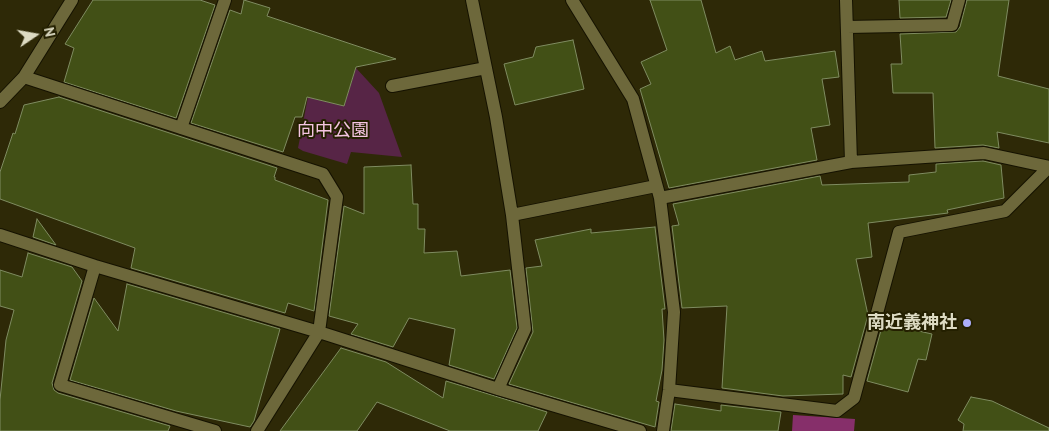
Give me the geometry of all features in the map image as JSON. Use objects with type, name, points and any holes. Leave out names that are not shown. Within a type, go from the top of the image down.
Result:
[{"type":"street","points":[[0,102],[24,77],[72,0]]},
{"type":"street","points":[[181,128],[225,0]]},
{"type":"street","points":[[472,0],[496,117],[512,215],[525,329],[498,389]]},
{"type":"street","points":[[572,0],[633,99],[658,192],[674,312],[669,390],[662,431]]},
{"type":"street","points":[[846,0],[851,162]]},
{"type":"street","points":[[847,27],[952,25],[960,0]]},
{"type":"street","points":[[392,86],[486,68]]},
{"type":"street","points":[[24,77],[323,174],[337,197],[319,332],[257,431]]},
{"type":"street","points":[[512,215],[851,162],[984,152],[1049,167]]},
{"type":"street","points":[[669,390],[836,410],[854,398],[900,232],[1005,211],[1049,167]]},
{"type":"street","points":[[0,235],[95,266],[319,332],[498,389],[640,431]]},
{"type":"street","points":[[95,266],[60,385],[215,431]]},
{"type":"green space","name":"向中公園","points":[[356,68],[379,93],[402,157],[351,152],[347,164],[298,148],[308,97],[344,106]]},
{"type":"shaded area","points":[[793,415],[855,419],[854,431],[792,431]]},
{"type":"building","points":[[93,0],[200,0],[215,5],[176,118],[64,82],[74,48],[65,44]]},
{"type":"building","points":[[244,0],[270,8],[267,16],[396,59],[356,67],[344,106],[307,97],[302,117],[295,117],[283,152],[191,123],[230,10],[241,14]]},
{"type":"building","points":[[650,0],[701,0],[716,53],[730,46],[735,60],[762,51],[765,61],[835,51],[839,77],[822,79],[830,125],[811,128],[817,160],[669,188],[640,89],[651,84],[641,62],[667,50]]},
{"type":"building","points":[[899,0],[951,0],[946,17],[900,18]]},
{"type":"building","points":[[967,0],[1009,0],[998,76],[1049,89],[1049,143],[997,132],[999,148],[983,145],[935,148],[933,93],[893,93],[891,64],[902,64],[900,34],[956,32],[960,27]]},
{"type":"building","points":[[573,40],[584,89],[515,105],[504,64],[533,57],[536,47]]},
{"type":"building","points":[[59,97],[277,168],[275,180],[328,200],[314,311],[288,303],[285,313],[131,268],[135,248],[0,199],[0,172],[24,105]]},
{"type":"building","points":[[983,161],[1001,165],[1004,198],[947,210],[948,213],[868,223],[872,257],[856,259],[868,315],[851,377],[843,375],[843,394],[783,396],[722,388],[727,306],[682,308],[672,226],[679,225],[673,204],[820,176],[822,185],[909,182],[909,175],[936,172],[936,164]]},
{"type":"building","points":[[411,165],[413,204],[418,204],[418,229],[425,229],[424,253],[457,251],[461,276],[510,270],[517,328],[494,379],[449,365],[455,329],[409,318],[393,347],[351,334],[358,324],[329,316],[344,206],[364,214],[364,167]]},
{"type":"building","points":[[37,219],[56,245],[33,237]]},
{"type":"building","points":[[655,227],[665,309],[662,309],[664,340],[662,370],[656,401],[659,402],[655,427],[509,384],[533,332],[526,268],[542,266],[535,240],[591,229],[591,233]]},
{"type":"building","points":[[28,253],[72,267],[82,281],[52,383],[54,390],[58,393],[170,426],[168,431],[0,431],[0,400],[6,340],[14,310],[0,306],[0,270],[22,277]]},
{"type":"building","points":[[127,284],[280,329],[254,421],[250,427],[176,411],[70,380],[94,298],[118,331]]},
{"type":"building","points":[[883,323],[932,334],[926,360],[918,359],[908,392],[867,381]]},
{"type":"building","points":[[341,348],[386,362],[443,398],[446,381],[547,412],[538,431],[450,431],[377,402],[357,431],[280,431]]},
{"type":"building","points":[[971,397],[992,401],[1049,428],[1049,431],[963,431],[964,424],[958,420]]},
{"type":"building","points":[[675,404],[721,411],[721,405],[781,412],[778,431],[671,431]]},
{"type":"place","name":"南近義神社","points":[[967,323]]}]
